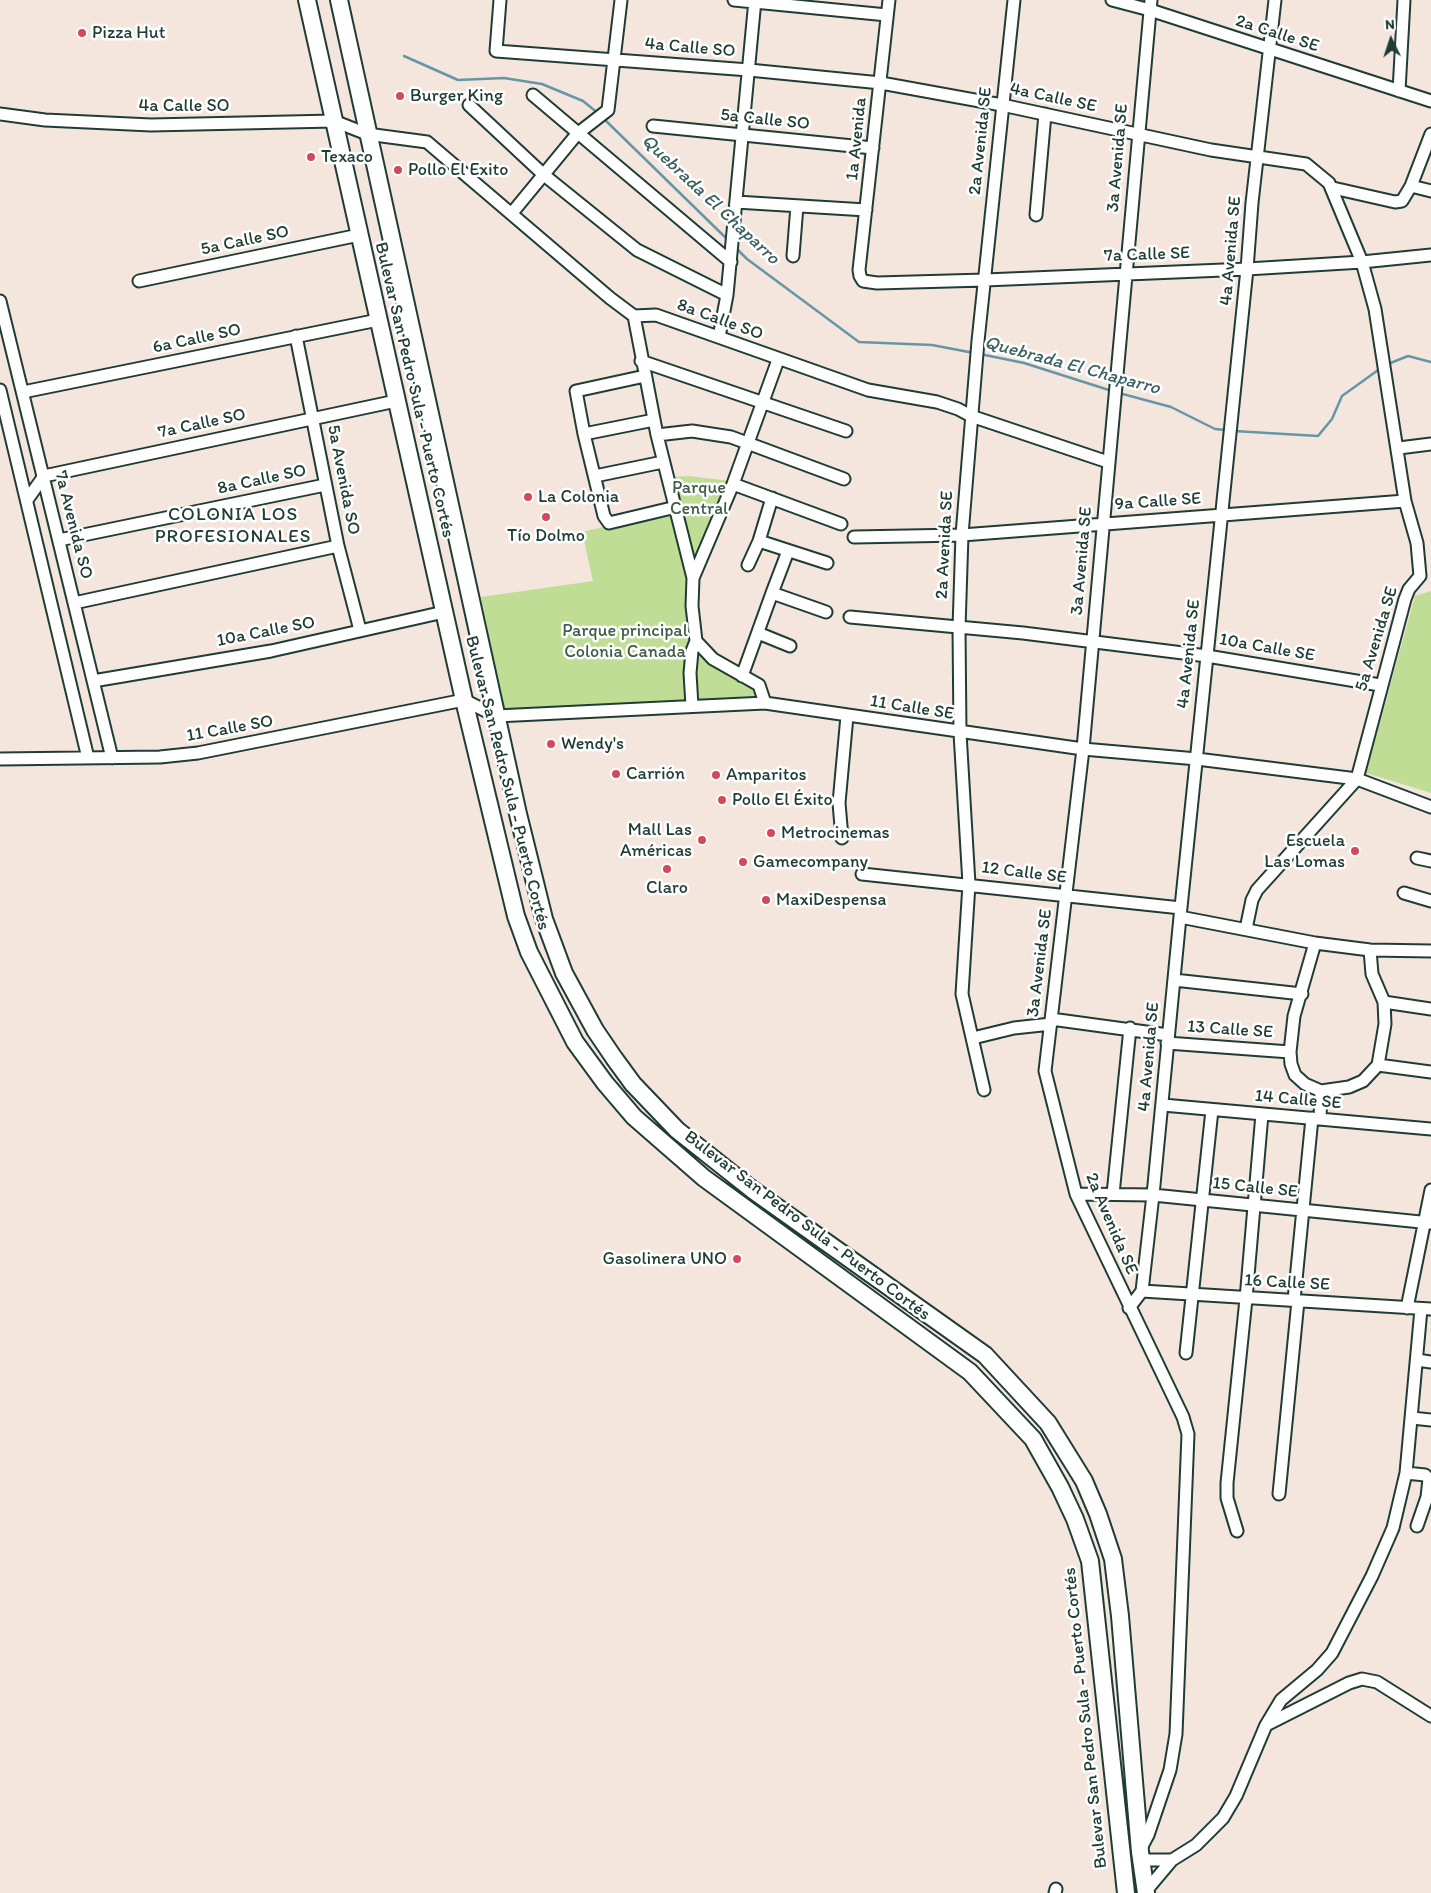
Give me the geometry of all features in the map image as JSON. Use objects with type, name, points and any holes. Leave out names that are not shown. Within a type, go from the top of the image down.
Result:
[{"type":"highway","name":"Bulevar San Pedro Sula - Puerto Cortés","points":[[307,0],[464,700],[519,925],[544,983],[575,1042],[605,1083],[634,1117],[704,1178],[970,1372],[1032,1439],[1076,1519],[1090,1561],[1126,1893]]},
{"type":"highway","name":"Bulevar San Pedro Sula - Puerto Cortés","points":[[339,0],[496,716],[544,919],[564,973],[595,1030],[633,1084],[677,1130],[754,1191],[985,1355],[1048,1423],[1084,1481],[1098,1514],[1112,1559],[1120,1616],[1140,1856],[1145,1892]]},
{"type":"street","name":"4a Calle SO","points":[[500,0],[496,51],[749,70],[881,83]]},
{"type":"street","points":[[512,213],[578,134],[604,114],[610,106],[621,0]]},
{"type":"street","points":[[734,0],[887,15]]},
{"type":"street","name":"1a Avenida","points":[[863,281],[859,270],[889,0]]},
{"type":"street","name":"2a Avenida SE","points":[[984,1090],[962,994],[968,884],[960,733],[959,628],[962,535],[971,416],[1014,0]]},
{"type":"street","name":"2a Calle SE","points":[[1112,0],[1150,5],[1270,50],[1431,101]]},
{"type":"street","name":"4a Avenida SE","points":[[1142,1291],[1163,1105],[1180,913],[1248,270],[1252,203],[1275,0]]},
{"type":"street","points":[[1399,91],[1404,0]]},
{"type":"street","points":[[718,337],[727,295],[731,261],[755,1]]},
{"type":"street","name":"3a Avenida SE","points":[[1057,1123],[1045,1071],[1082,749],[1150,5]]},
{"type":"street","name":"4a Calle SE","points":[[881,83],[1002,105],[1210,150],[1306,164],[1331,186],[1395,202],[1402,201],[1408,191]]},
{"type":"street","points":[[532,95],[731,261]]},
{"type":"street","points":[[469,105],[544,175],[637,250],[727,295]]},
{"type":"street","name":"4a Calle SO","points":[[0,114],[45,120],[151,125],[334,121],[367,134]]},
{"type":"street","points":[[1036,215],[1045,114]]},
{"type":"street","name":"5a Calle SO","points":[[653,126],[873,148]]},
{"type":"street","points":[[367,134],[427,142],[610,298],[634,316],[663,462],[693,578],[692,606],[696,640],[692,651],[690,673],[692,706]]},
{"type":"street","points":[[1431,134],[1408,191],[1431,191]]},
{"type":"street","name":"5a Avenida SE","points":[[1246,929],[1252,900],[1257,890],[1357,778],[1380,685],[1405,599],[1409,589],[1425,576],[1405,502],[1399,448],[1375,309],[1362,262],[1331,186]]},
{"type":"street","points":[[736,202],[866,210]]},
{"type":"street","points":[[793,256],[797,206]]},
{"type":"street","name":"5a Calle SO","points":[[139,281],[359,235]]},
{"type":"street","name":"7a Calle SE","points":[[863,281],[877,283],[986,280],[1126,273],[1248,270],[1431,255]]},
{"type":"street","name":"7a Avenida SO","points":[[0,300],[112,758]]},
{"type":"street","name":"8a Calle SO","points":[[634,316],[656,315],[778,360],[868,390],[937,402],[958,408],[971,416],[1108,462]]},
{"type":"street","name":"6a Calle SO","points":[[23,392],[378,320]]},
{"type":"street","name":"5a Avenida SO","points":[[296,336],[314,418],[325,485],[338,546],[360,630]]},
{"type":"street","points":[[693,578],[733,484],[778,360]]},
{"type":"street","points":[[642,361],[846,431]]},
{"type":"street","points":[[645,376],[576,391],[584,434],[604,516],[610,523],[676,507]]},
{"type":"street","points":[[0,390],[88,758]]},
{"type":"street","name":"7a Calle SO","points":[[44,476],[396,401]]},
{"type":"street","points":[[584,434],[654,420]]},
{"type":"street","points":[[657,435],[692,431],[732,437],[844,479]]},
{"type":"street","points":[[1399,448],[1431,444]]},
{"type":"street","points":[[595,476],[663,462]]},
{"type":"street","points":[[27,500],[44,476]]},
{"type":"street","points":[[733,484],[841,524]]},
{"type":"street","name":"8a Calle SO","points":[[59,540],[325,485]]},
{"type":"street","points":[[748,565],[759,540],[772,498]]},
{"type":"street","name":"9a Calle SE","points":[[854,537],[962,535],[1405,502]]},
{"type":"street","points":[[759,540],[827,563]]},
{"type":"street","points":[[74,603],[338,546]]},
{"type":"street","points":[[742,676],[788,551]]},
{"type":"street","points":[[772,593],[826,612]]},
{"type":"street","name":"10a Calle SO","points":[[94,681],[271,651],[444,612]]},
{"type":"street","name":"10a Calle SE","points":[[850,618],[1092,641],[1207,656],[1380,685]]},
{"type":"street","points":[[758,633],[790,646]]},
{"type":"street","points":[[696,640],[713,659],[759,686],[765,702]]},
{"type":"street","name":"11 Calle SE","points":[[464,700],[496,716],[765,702],[960,733],[1082,749],[1196,759],[1357,778],[1431,807]]},
{"type":"street","name":"11 Calle SO","points":[[0,759],[160,757],[198,754],[464,700]]},
{"type":"street","points":[[842,838],[839,803],[847,716]]},
{"type":"street","points":[[1417,858],[1431,861]]},
{"type":"street","name":"12 Calle SE","points":[[862,874],[1066,896],[1180,913],[1284,939],[1370,950],[1431,951]]},
{"type":"street","points":[[1404,893],[1431,901]]},
{"type":"street","points":[[1315,943],[1302,994],[1294,1016],[1290,1052],[1295,1075],[1305,1084],[1321,1091],[1349,1086],[1363,1081],[1378,1065],[1385,1024],[1384,1002],[1372,974],[1370,950]]},
{"type":"street","points":[[1174,980],[1302,994]]},
{"type":"street","points":[[1384,1002],[1431,1008]]},
{"type":"street","name":"13 Calle SE","points":[[973,1038],[1051,1021],[1130,1028],[1168,1039],[1290,1052]]},
{"type":"street","points":[[1112,1194],[1130,1028]]},
{"type":"street","points":[[1378,1065],[1431,1072]]},
{"type":"street","points":[[1279,1494],[1303,1210],[1321,1091]]},
{"type":"street","name":"14 Calle SE","points":[[1163,1105],[1431,1129]]},
{"type":"street","points":[[1186,1353],[1212,1110]]},
{"type":"street","points":[[1237,1531],[1227,1498],[1227,1482],[1246,1299],[1262,1114]]},
{"type":"street","name":"2a Avenida SE","points":[[1057,1123],[1076,1194],[1129,1308],[1184,1417],[1188,1434],[1176,1734],[1170,1770],[1140,1856]]},
{"type":"street","points":[[1406,1308],[1428,1223],[1431,1190]]},
{"type":"street","name":"15 Calle SE","points":[[1076,1194],[1153,1195],[1428,1223]]},
{"type":"street","points":[[1129,1308],[1142,1291]]},
{"type":"street","name":"16 Calle SE","points":[[1142,1291],[1426,1309]]},
{"type":"street","points":[[1145,1892],[1172,1860],[1196,1845],[1223,1818],[1236,1796],[1266,1725],[1281,1700],[1317,1670],[1332,1653],[1372,1576],[1393,1528],[1406,1473],[1416,1360],[1426,1309]]},
{"type":"street","points":[[1416,1360],[1431,1362]]},
{"type":"street","points":[[1412,1418],[1431,1420]]},
{"type":"street","points":[[1406,1473],[1425,1475],[1429,1479],[1427,1497],[1417,1526]]},
{"type":"street","points":[[1266,1725],[1349,1682],[1362,1679],[1377,1682],[1431,1716]]},
{"type":"street","points":[[1140,1856],[1172,1860]]},
{"type":"green space","name":"Parque Central","points":[[689,476],[730,481],[694,572],[671,477]]},
{"type":"green space","name":"Parque principal Colonia Canada","points":[[675,510],[691,580],[694,640],[759,685],[765,703],[505,716],[481,597],[593,581],[582,532]]},
{"type":"green space","points":[[1431,591],[1431,793],[1366,773],[1415,596]]},
{"type":"waterway","name":"Quebrada El Chaparro","points":[[404,56],[458,80],[504,78],[542,84],[583,101],[599,114]]},
{"type":"waterway","name":"Quebrada El Chaparro","points":[[603,118],[728,240]]},
{"type":"waterway","name":"Quebrada El Chaparro","points":[[735,247],[747,259],[859,342],[932,345],[974,353]]},
{"type":"waterway","name":"Quebrada El Chaparro","points":[[980,354],[1024,363],[1112,391]]},
{"type":"waterway","name":"Quebrada El Chaparro","points":[[1388,364],[1408,356],[1431,362]]},
{"type":"waterway","name":"Quebrada El Chaparro","points":[[1234,431],[1318,436],[1332,419],[1342,396],[1381,368]]},
{"type":"waterway","name":"Quebrada El Chaparro","points":[[1119,393],[1171,407],[1215,429],[1226,430]]},
{"type":"place","name":"Pizza Hut","points":[[82,33]]},
{"type":"place","name":"Burger King","points":[[400,96]]},
{"type":"place","name":"Texaco","points":[[311,157]]},
{"type":"place","name":"Pollo El Exito","points":[[398,170]]},
{"type":"place","name":"La Colonia","points":[[528,497]]},
{"type":"place","name":"Tío Dolmo","points":[[546,517]]},
{"type":"place","name":"Wendy's","points":[[551,744]]},
{"type":"place","name":"Carrión","points":[[616,774]]},
{"type":"place","name":"Amparitos","points":[[716,775]]},
{"type":"place","name":"Pollo El Éxito","points":[[722,800]]},
{"type":"place","name":"Metrocinemas","points":[[771,833]]},
{"type":"place","name":"Mall Las Américas","points":[[702,840]]},
{"type":"place","name":"Escuela Las Lomas","points":[[1355,851]]},
{"type":"place","name":"Gamecompany","points":[[743,862]]},
{"type":"place","name":"Claro","points":[[667,869]]},
{"type":"place","name":"MaxiDespensa","points":[[766,900]]},
{"type":"place","name":"Gasolinera UNO","points":[[737,1259]]},
{"type":"district","name":"COLONIA LOS PROFESIONALES","points":[[233,526]]}]
